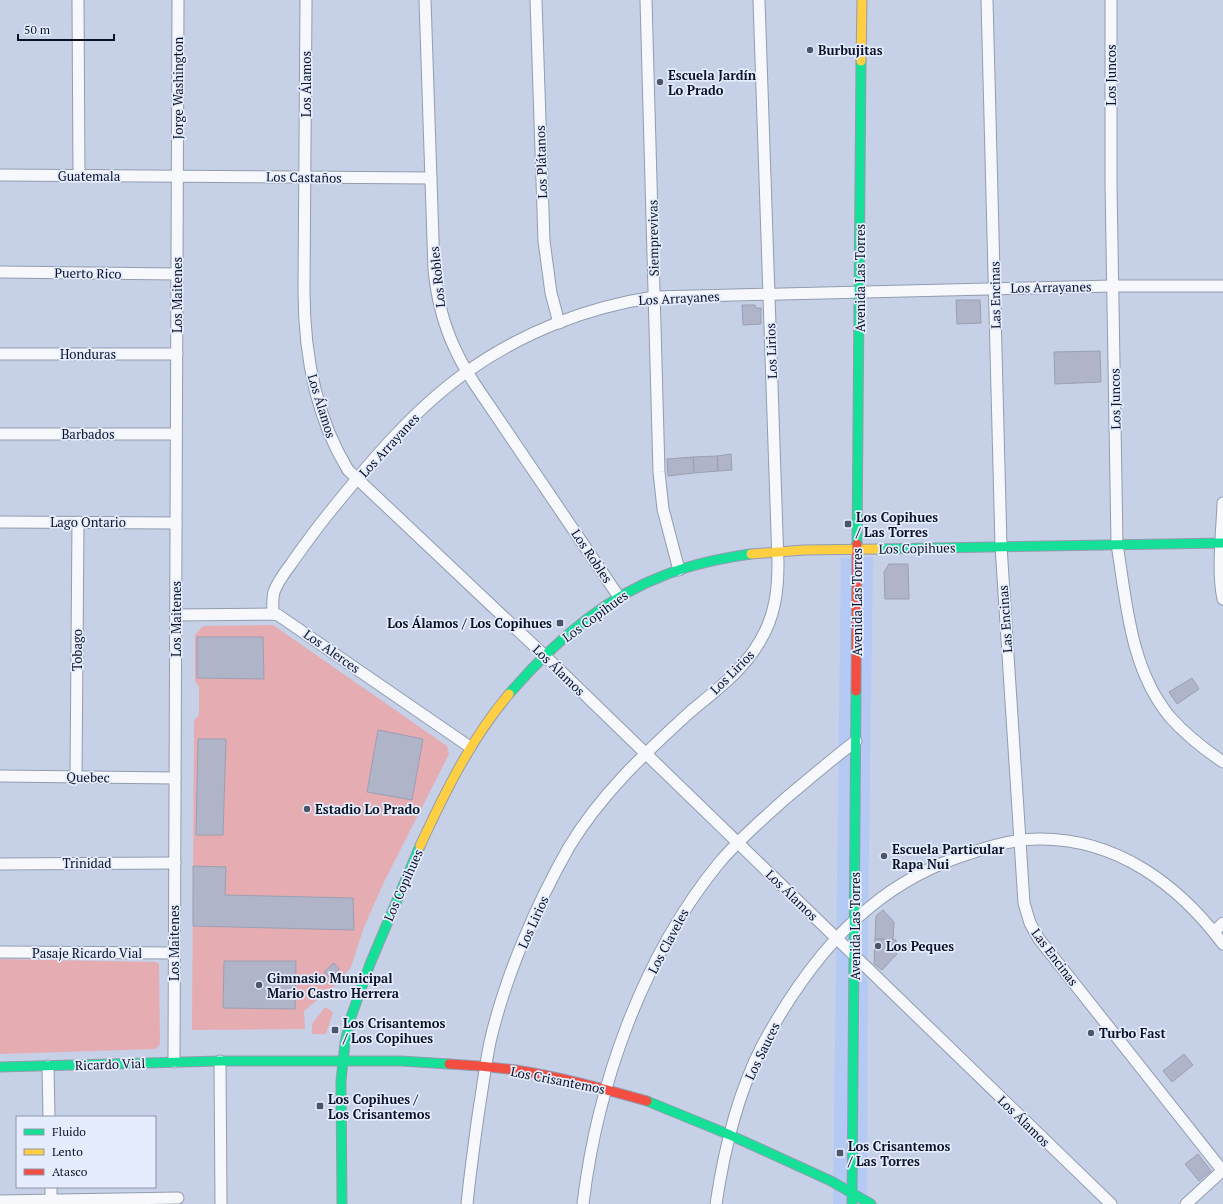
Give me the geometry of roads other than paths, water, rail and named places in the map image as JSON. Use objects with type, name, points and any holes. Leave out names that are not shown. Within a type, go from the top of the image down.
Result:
[{"type":"street","points":[[78,0],[79,176]]},
{"type":"street","name":"Jorge Washington","points":[[177,176],[178,0]]},
{"type":"street","name":"Los Álamos","points":[[306,0],[304,306],[308,353],[317,399],[328,431],[348,470],[545,656],[854,957],[1111,1204]]},
{"type":"street","name":"Los Robles","points":[[425,0],[434,270],[439,302],[449,337],[474,383],[620,597]]},
{"type":"street","name":"Los Plátanos","points":[[536,0],[544,241],[551,293],[559,323]]},
{"type":"street","name":"Siemprevivas","points":[[646,0],[659,479],[667,525],[679,570]]},
{"type":"street","name":"Los Lirios","points":[[467,1204],[485,1066],[493,1029],[505,991],[527,932],[555,873],[570,847],[599,804],[645,753],[746,662],[760,641],[771,620],[778,585],[778,551],[759,0]]},
{"type":"street","name":"Avenida Las Torres","points":[[852,1204],[862,0]]},
{"type":"street","name":"Las Encinas","points":[[987,0],[1001,546],[1024,903],[1027,915],[1034,931],[1223,1170]]},
{"type":"street","name":"Los Juncos","points":[[1111,0],[1111,184],[1117,544],[1133,637],[1150,687],[1162,707],[1178,726],[1223,762]]},
{"type":"street","name":"Guatemala","points":[[0,175],[177,176]]},
{"type":"street","name":"Los Castaños","points":[[177,176],[431,178]]},
{"type":"street","name":"Los Maitenes","points":[[174,1062],[177,176]]},
{"type":"street","name":"Puerto Rico","points":[[0,272],[177,274]]},
{"type":"street","name":"Los Arrayanes","points":[[273,614],[274,592],[286,572],[324,519],[357,478],[409,422],[437,396],[467,372],[513,344],[559,323],[606,306],[654,297],[1113,286],[1223,286]]},
{"type":"street","name":"Honduras","points":[[0,354],[176,354]]},
{"type":"street","name":"Barbados","points":[[0,434],[176,434]]},
{"type":"street","points":[[1223,503],[1221,582],[1223,599]]},
{"type":"street","name":"Lago Ontario","points":[[0,522],[176,523]]},
{"type":"street","name":"Tobago","points":[[76,777],[78,522]]},
{"type":"street","name":"Los Copihues","points":[[342,1204],[342,1061],[349,1026],[374,952],[425,836],[470,748],[503,702],[545,656],[581,623],[620,597],[648,582],[679,570],[724,558],[751,554],[778,551],[858,549],[1222,543]]},
{"type":"street","name":"Los Alerces","points":[[176,615],[273,614],[283,617],[470,748]]},
{"type":"street","name":"Los Claveles","points":[[583,1204],[590,1158],[607,1089],[618,1054],[639,998],[669,936],[703,883],[737,842],[829,762],[856,741]]},
{"type":"street","name":"Quebec","points":[[0,776],[175,778]]},
{"type":"street","name":"Los Sauces","points":[[716,1204],[730,1135],[743,1091],[761,1048],[786,1006],[816,963],[836,938],[881,898],[921,873],[962,856],[993,846],[1019,840],[1036,839],[1068,841],[1096,848],[1143,868],[1175,891],[1202,917],[1223,944]]},
{"type":"street","name":"Trinidad","points":[[0,864],[175,863]]},
{"type":"street","points":[[1214,932],[1223,924]]},
{"type":"street","name":"Pasaje Ricardo Vial","points":[[0,952],[174,953]]},
{"type":"street","points":[[220,1061],[222,1204]]},
{"type":"street","name":"Los Crisantemos","points":[[220,1061],[413,1061],[485,1066],[548,1076],[607,1089],[647,1101],[730,1135],[831,1182],[872,1204]]},
{"type":"street","name":"Ricardo Vial","points":[[0,1067],[220,1061]]},
{"type":"street","points":[[48,1066],[49,1116]]},
{"type":"street","points":[[1186,1204],[1223,1170]]},
{"type":"street","points":[[51,1188],[51,1200]]},
{"type":"street","points":[[0,1201],[137,1201],[178,1198]]},
{"type":"place","name":"Burbujitas","points":[[810,50]]},
{"type":"place","name":"Escuela Jardín Lo Prado","points":[[660,82]]},
{"type":"place","name":"Los Copihues / Las Torres","points":[[848,524]]},
{"type":"place","name":"Los Álamos / Los Copihues","points":[[560,623]]},
{"type":"place","name":"Estadio Lo Prado","points":[[307,809]]},
{"type":"place","name":"Escuela Particular Rapa Nui","points":[[884,856]]},
{"type":"place","name":"Los Peques","points":[[878,946]]},
{"type":"place","name":"Gimnasio Municipal Mario Castro Herrera","points":[[259,985]]},
{"type":"place","name":"Los Crisantemos / Los Copihues","points":[[335,1030]]},
{"type":"place","name":"Turbo Fast","points":[[1091,1033]]},
{"type":"place","name":"Los Copihues / Los Crisantemos","points":[[320,1106]]},
{"type":"place","name":"Los Crisantemos / Las Torres","points":[[840,1153]]}]
